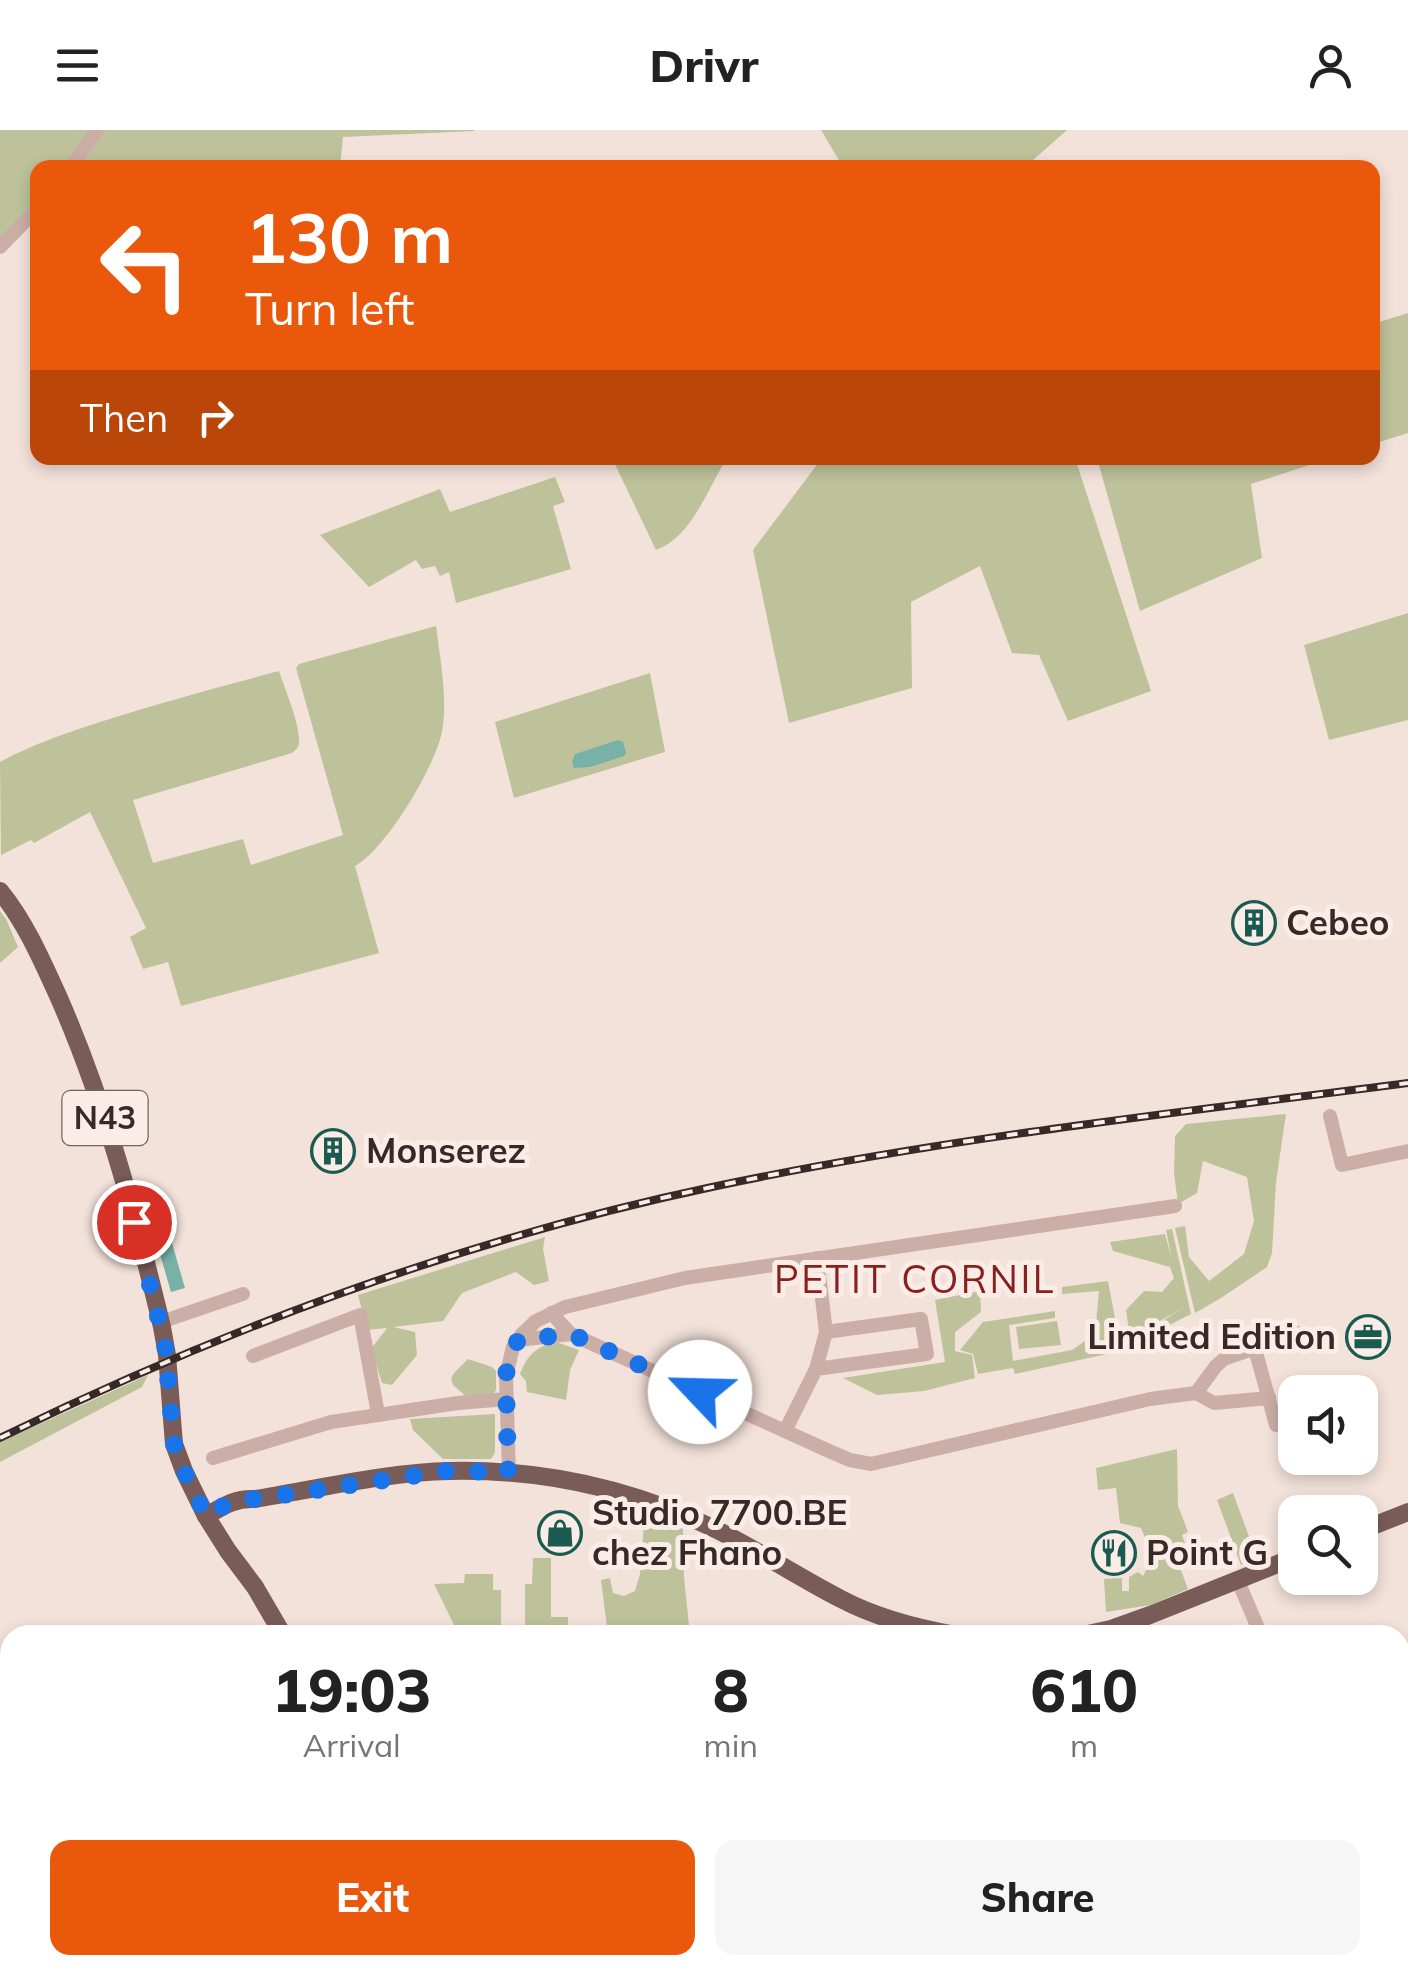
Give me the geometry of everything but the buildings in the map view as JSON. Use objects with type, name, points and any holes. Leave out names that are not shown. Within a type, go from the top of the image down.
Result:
[{"type":"main road","name":"N43","points":[[0,891],[38,952],[74,1032],[106,1121],[160,1322],[174,1444],[184,1471],[209,1521],[277,1625]]},
{"type":"main road","points":[[209,1521],[232,1500],[446,1471],[508,1472],[573,1480],[651,1502],[718,1530],[842,1600],[904,1625]]},
{"type":"main road","points":[[1378,1524],[1408,1512]]},
{"type":"main road","points":[[1122,1625],[1278,1565]]},
{"type":"street","points":[[76,160],[98,130]]},
{"type":"street","points":[[0,247],[30,216]]},
{"type":"street","points":[[1330,1116],[1342,1165],[1408,1152]]},
{"type":"street","points":[[508,1472],[508,1361],[518,1340],[536,1321],[564,1307],[685,1278],[1175,1206]]},
{"type":"street","points":[[785,1432],[816,1369],[826,1332],[817,1258]]},
{"type":"street","points":[[160,1322],[243,1294]]},
{"type":"street","points":[[551,1313],[571,1334],[785,1432],[850,1460],[871,1464],[1136,1402],[1196,1393],[1214,1403],[1269,1398]]},
{"type":"street","points":[[253,1356],[360,1315],[378,1414]]},
{"type":"street","points":[[816,1369],[926,1354],[921,1319],[826,1332]]},
{"type":"street","points":[[1196,1393],[1224,1359],[1298,1333]]},
{"type":"street","points":[[518,1340],[571,1334]]},
{"type":"street","points":[[1255,1349],[1276,1424]]},
{"type":"street","points":[[213,1458],[331,1422],[507,1399]]},
{"type":"street","points":[[1238,1581],[1258,1625]]},
{"type":"green space","points":[[0,130],[92,130],[69,160],[30,160],[30,209],[0,241]]},
{"type":"green space","points":[[102,130],[474,130],[343,137],[341,160],[81,160]]},
{"type":"green space","points":[[821,130],[1067,130],[1033,160],[839,160]]},
{"type":"green space","points":[[1408,313],[1408,433],[1380,442],[1380,322]]},
{"type":"green space","points":[[615,465],[723,465],[689,523],[669,544],[656,550]]},
{"type":"green space","points":[[817,465],[1077,465],[1151,691],[1068,721],[1039,655],[1012,653],[980,566],[911,602],[912,688],[789,723],[753,550]]},
{"type":"green space","points":[[1099,465],[1309,465],[1251,484],[1262,558],[1140,611]]},
{"type":"green space","points":[[555,477],[565,502],[553,506],[571,569],[456,603],[449,572],[440,576],[435,566],[422,569],[416,560],[369,587],[320,535],[440,489],[450,512]]},
{"type":"green space","points":[[1408,613],[1408,720],[1329,740],[1304,645]]},
{"type":"green space","points":[[436,626],[444,710],[436,751],[393,827],[355,866],[379,953],[181,1006],[168,962],[143,969],[130,937],[146,928],[90,812],[34,843],[31,840],[1,855],[0,762],[100,722],[279,671],[296,721],[298,748],[133,800],[153,863],[243,839],[251,865],[343,835],[296,668]]},
{"type":"green space","points":[[650,673],[665,752],[514,798],[495,722]]},
{"type":"green space","points":[[0,911],[18,947],[0,963]]},
{"type":"green space","points":[[1286,1114],[1276,1182],[1272,1253],[1267,1267],[1195,1313],[1175,1228],[1185,1226],[1189,1257],[1209,1281],[1244,1254],[1254,1221],[1247,1177],[1203,1161],[1197,1193],[1178,1204],[1175,1136],[1186,1124]]},
{"type":"green space","points":[[1172,1229],[1191,1314],[1116,1352],[1015,1374],[1013,1368],[978,1374],[973,1354],[960,1350],[983,1322],[1055,1311],[1055,1318],[1009,1325],[1013,1361],[1072,1350],[1095,1334],[1099,1291],[1062,1294],[1062,1287],[1108,1281],[1118,1334],[1143,1333],[1183,1308],[1142,1331],[1129,1331],[1126,1310],[1144,1291],[1162,1292],[1174,1278],[1170,1267],[1113,1251],[1110,1242],[1165,1234],[1172,1260],[1166,1230]]},
{"type":"green space","points":[[545,1237],[543,1249],[549,1281],[534,1285],[516,1272],[462,1293],[443,1321],[393,1327],[415,1332],[417,1355],[392,1385],[382,1383],[371,1349],[387,1328],[367,1330],[358,1295]]},
{"type":"green space","points":[[980,1291],[981,1312],[955,1332],[955,1351],[972,1355],[975,1378],[924,1391],[877,1395],[843,1378],[945,1362],[935,1300]]},
{"type":"green space","points":[[1057,1321],[1061,1345],[1019,1349],[1016,1327]]},
{"type":"green space","points":[[556,1342],[579,1350],[570,1370],[566,1400],[527,1392],[526,1381],[520,1374],[534,1352]]},
{"type":"green space","points":[[468,1359],[496,1371],[493,1395],[469,1399],[453,1385],[454,1373]]},
{"type":"green space","points":[[148,1375],[142,1387],[0,1462],[0,1442]]},
{"type":"green space","points":[[495,1414],[495,1453],[491,1459],[443,1459],[413,1430],[410,1419]]},
{"type":"green space","points":[[1177,1449],[1178,1506],[1188,1532],[1182,1535],[1187,1549],[1176,1557],[1188,1589],[1151,1605],[1106,1612],[1104,1579],[1122,1578],[1122,1591],[1129,1591],[1129,1577],[1138,1572],[1143,1576],[1153,1557],[1141,1528],[1120,1523],[1116,1488],[1098,1490],[1096,1468]]},
{"type":"green space","points":[[1233,1493],[1257,1558],[1241,1565],[1217,1500]]},
{"type":"green space","points":[[645,1512],[683,1529],[689,1625],[607,1625],[601,1580],[610,1578],[613,1593],[624,1596],[635,1591]]},
{"type":"green space","points":[[533,1558],[551,1558],[551,1617],[568,1617],[568,1625],[525,1625],[525,1584],[532,1584]]},
{"type":"green space","points":[[465,1574],[493,1574],[493,1590],[501,1590],[501,1625],[454,1625],[434,1584],[464,1583]]},
{"type":"water","points":[[618,740],[623,742],[624,756],[574,768],[575,754]]},
{"type":"water","points":[[165,1219],[185,1288],[171,1292],[151,1223]]},
{"type":"railway","points":[[0,1438],[259,1324],[438,1260],[620,1208],[798,1170],[972,1140],[1408,1083]]},
{"type":"place","name":"Cebeo","points":[[1254,923]]},
{"type":"place","name":"Monserez","points":[[333,1151]]},
{"type":"place","name":"Limited Edition","points":[[1368,1337]]},
{"type":"place","name":"Studio 7700.BE chez Fhano","points":[[560,1533]]},
{"type":"place","name":"Point G","points":[[1114,1553]]},
{"type":"district","name":"PETIT CORNIL","points":[[915,1280]]},
{"type":"route","points":[[134,1222],[165,1344],[174,1444],[206,1516],[242,1498],[446,1471],[508,1472],[506,1376],[518,1340],[571,1334],[700,1392]]}]
